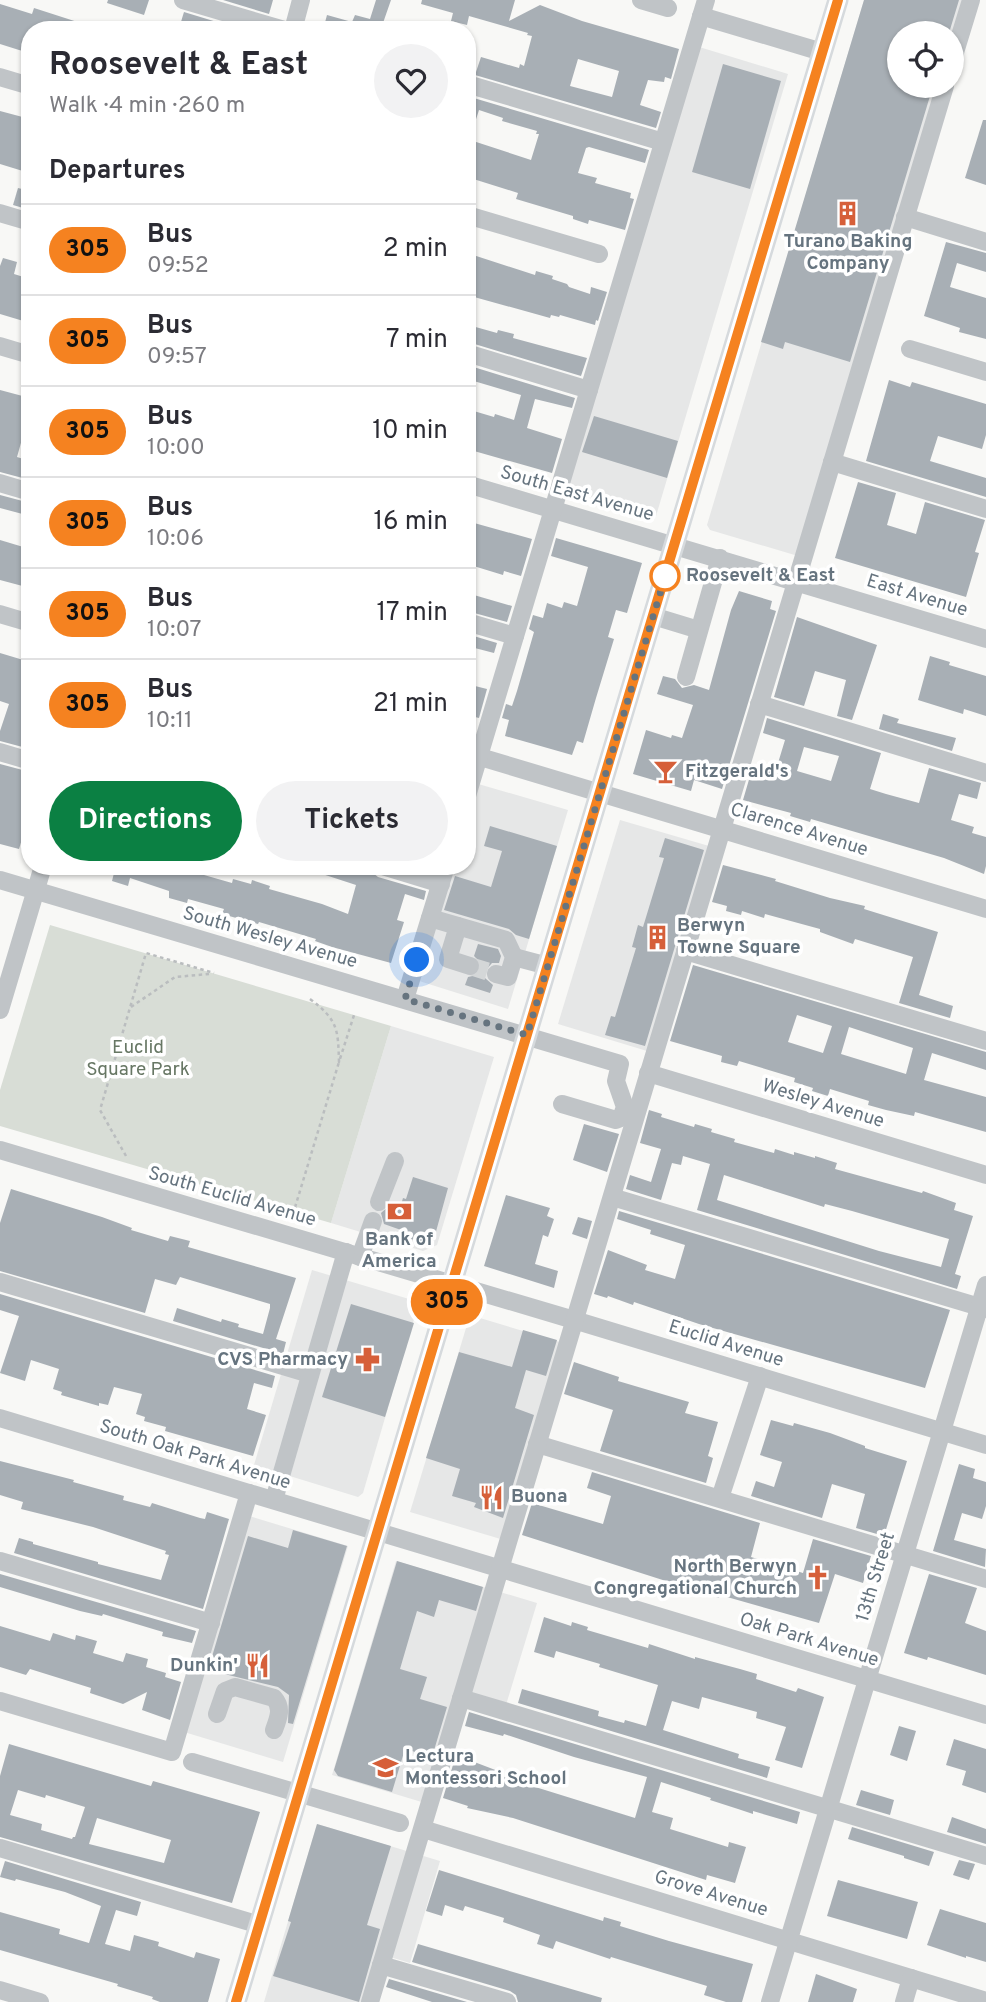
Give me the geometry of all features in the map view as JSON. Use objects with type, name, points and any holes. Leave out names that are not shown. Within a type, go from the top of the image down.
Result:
[{"type":"main road","points":[[236,2002],[838,0]]},
{"type":"street","points":[[183,0],[254,21]]},
{"type":"street","points":[[295,21],[301,0]]},
{"type":"street","points":[[642,0],[668,8]]},
{"type":"street","points":[[964,23],[971,0]]},
{"type":"street","points":[[476,746],[515,636],[703,8],[822,52]]},
{"type":"street","points":[[0,77],[21,83]]},
{"type":"street","points":[[476,87],[663,142]]},
{"type":"street","points":[[370,2002],[941,98]]},
{"type":"street","points":[[0,213],[21,219]]},
{"type":"street","points":[[476,218],[599,254]]},
{"type":"street","points":[[905,218],[986,242]]},
{"type":"street","points":[[0,346],[21,352]]},
{"type":"street","points":[[910,349],[986,372]]},
{"type":"street","points":[[476,356],[589,390]]},
{"type":"street","points":[[832,462],[986,509]]},
{"type":"street","points":[[0,483],[21,489]]},
{"type":"street","name":"South East Avenue","points":[[476,487],[675,545]]},
{"type":"street","name":"East Avenue","points":[[675,545],[986,639]]},
{"type":"street","points":[[685,677],[720,558]]},
{"type":"street","points":[[0,614],[21,620]]},
{"type":"street","points":[[653,616],[699,630]]},
{"type":"street","points":[[476,625],[515,636]]},
{"type":"street","points":[[759,704],[986,773]]},
{"type":"street","points":[[0,752],[21,758]]},
{"type":"street","name":"Clarence Avenue","points":[[476,755],[986,909]]},
{"type":"street","points":[[0,1010],[40,875]]},
{"type":"street","points":[[405,999],[444,875]]},
{"type":"street","name":"South Wesley Avenue","points":[[0,880],[527,1035]]},
{"type":"street","points":[[430,918],[506,940],[514,957],[508,978],[496,974]]},
{"type":"street","points":[[458,926],[449,959],[470,966]]},
{"type":"street","points":[[685,951],[986,1041]]},
{"type":"street","points":[[514,957],[548,966]]},
{"type":"street","points":[[527,1035],[620,1064],[616,1081],[625,1107],[621,1118],[616,1120],[562,1104]]},
{"type":"street","name":"Wesley Avenue","points":[[648,1073],[986,1175]]},
{"type":"street","name":"South Euclid Avenue","points":[[0,1150],[453,1284]]},
{"type":"street","points":[[379,1202],[395,1161]]},
{"type":"street","points":[[611,1197],[983,1308]]},
{"type":"street","points":[[274,1500],[310,1374],[353,1254],[373,1221]]},
{"type":"street","points":[[0,1282],[310,1374]]},
{"type":"street","name":"Euclid Avenue","points":[[453,1284],[986,1445]]},
{"type":"street","name":"13th Street","points":[[770,2002],[942,1432],[983,1308],[986,1285]]},
{"type":"street","points":[[720,1498],[760,1376]]},
{"type":"street","name":"South Oak Park Avenue","points":[[0,1418],[378,1532]]},
{"type":"street","points":[[537,1444],[986,1579]]},
{"type":"street","points":[[0,1701],[172,1752],[249,1493]]},
{"type":"street","name":"Oak Park Avenue","points":[[378,1532],[986,1716]]},
{"type":"street","points":[[0,1561],[211,1623]]},
{"type":"street","points":[[217,1714],[225,1691],[235,1686],[274,1698],[279,1709],[274,1730]]},
{"type":"street","points":[[461,1698],[986,1856]]},
{"type":"street","points":[[192,1762],[400,1823]]},
{"type":"street","name":"Grove Avenue","points":[[423,1829],[986,2001]]},
{"type":"street","points":[[0,1847],[260,1925]]},
{"type":"street","points":[[381,1965],[507,2002]]},
{"type":"street","points":[[904,2002],[911,1978]]},
{"type":"street","points":[[0,1990],[40,2002]]},
{"type":"path","points":[[126,1156],[100,1110],[146,953],[214,973],[175,977],[131,1007]]},
{"type":"path","points":[[310,999],[331,1018],[338,1031],[339,1062]]},
{"type":"path","points":[[293,1214],[355,1012]]},
{"type":"shaded area","name":"Turano Baking Company","points":[[864,0],[965,0],[957,21],[887,21],[887,98],[935,98],[798,556],[710,530],[707,525]]},
{"type":"shaded area","name":"Turano Baking Company","points":[[696,46],[788,74],[656,516],[564,489]]},
{"type":"shaded area","points":[[476,783],[568,810],[508,1009],[416,980],[447,875],[476,875]]},
{"type":"shaded area","name":"Berwyn Towne Square","points":[[620,820],[709,846],[647,1051],[558,1024]]},
{"type":"shaded area","points":[[391,1026],[494,1057],[437,1245],[423,1251],[331,1223]]},
{"type":"shaded area","points":[[312,1270],[419,1302],[363,1493],[358,1497],[254,1465]]},
{"type":"shaded area","points":[[470,1315],[563,1343],[504,1540],[410,1512]]},
{"type":"shaded area","points":[[249,1516],[348,1546],[283,1762],[184,1732]]},
{"type":"shaded area","points":[[396,1561],[537,1603],[506,1705],[470,1693],[425,1803],[332,1775]]},
{"type":"shaded area","points":[[317,1824],[440,1861],[410,1963],[380,1954],[365,2002],[264,2002]]},
{"type":"green space","name":"Euclid Square Park","points":[[50,925],[391,1026],[331,1223],[0,1126],[0,1090]]},
{"type":"building","points":[[108,0],[149,0],[144,15],[107,3]]},
{"type":"building","points":[[223,0],[273,0],[269,14]]},
{"type":"building","points":[[376,0],[391,0],[384,21],[352,21],[355,15],[370,19]]},
{"type":"building","points":[[422,0],[515,0],[509,21],[540,5],[582,21],[679,49],[671,79],[665,77],[664,82],[648,80],[640,105],[661,112],[656,128],[476,75],[481,57],[519,68],[520,64],[524,66],[532,36],[469,16],[468,21],[451,21],[453,13],[421,4]],"holes":[[[578,59],[619,71],[612,97],[570,86]]]},
{"type":"building","name":"Turano Baking Company","points":[[864,0],[959,0],[953,21],[887,21],[887,98],[929,98],[850,362],[785,342],[783,349],[761,342]]},
{"type":"building","points":[[0,4],[32,14],[34,8],[74,21],[21,21],[21,51],[0,44]]},
{"type":"building","points":[[184,12],[214,21],[181,21]]},
{"type":"building","points":[[327,15],[348,21],[325,21]]},
{"type":"building","points":[[723,64],[781,81],[750,189],[692,172]]},
{"type":"building","points":[[476,99],[649,150],[645,163],[589,147],[586,148],[578,173],[597,178],[595,183],[631,193],[630,198],[634,199],[625,230],[589,220],[588,224],[573,219],[573,216],[516,199],[518,193],[476,180],[476,142],[531,160],[539,134],[479,110],[476,119]]},
{"type":"building","points":[[0,111],[21,117],[21,170],[0,164]]},
{"type":"building","points":[[983,120],[986,120],[986,185],[965,178]]},
{"type":"building","points":[[18,188],[21,189],[21,207],[13,205]]},
{"type":"building","points":[[946,242],[986,253],[986,272],[957,263],[950,287],[986,298],[986,339],[959,332],[960,328],[924,316]]},
{"type":"building","points":[[476,256],[535,275],[536,271],[553,276],[552,279],[590,294],[591,287],[607,292],[595,325],[560,315],[551,315],[550,318],[476,297]]},
{"type":"building","points":[[3,258],[17,262],[14,274],[21,276],[21,320],[0,314],[0,266]]},
{"type":"building","points":[[476,327],[514,334],[513,338],[587,358],[581,376],[476,344]]},
{"type":"building","points":[[476,368],[575,398],[572,408],[535,399],[527,428],[562,439],[552,473],[476,452],[476,412],[514,420],[521,395],[476,382]]},
{"type":"building","points":[[889,380],[910,387],[912,382],[986,404],[986,435],[982,449],[938,436],[930,461],[986,478],[986,497],[866,461]]},
{"type":"building","points":[[0,390],[21,396],[21,443],[17,457],[21,458],[21,478],[0,472]]},
{"type":"building","points":[[594,416],[678,441],[667,478],[582,452]]},
{"type":"building","points":[[858,482],[896,493],[887,525],[916,534],[925,502],[985,520],[966,597],[835,558]]},
{"type":"building","points":[[0,495],[21,501],[21,514],[0,508]]},
{"type":"building","points":[[476,523],[532,539],[521,576],[504,571],[503,575],[476,567]]},
{"type":"building","points":[[556,538],[642,563],[627,613],[616,610],[608,637],[614,639],[583,743],[577,741],[572,755],[505,736],[509,720],[502,718],[506,704],[512,706],[517,691],[534,632],[529,629],[533,615],[543,618],[547,603],[562,608],[564,602],[577,606],[588,567],[551,556]]},
{"type":"building","points":[[0,540],[21,546],[21,586],[0,580]]},
{"type":"building","points":[[739,591],[772,601],[770,609],[776,611],[722,789],[694,780],[691,791],[633,774],[646,730],[671,738],[672,735],[682,738],[693,705],[657,694],[663,676],[675,679],[682,688],[694,685],[709,690],[731,610]]},
{"type":"building","points":[[476,596],[512,606],[507,622],[476,613]]},
{"type":"building","points":[[797,617],[877,645],[852,720],[837,716],[846,680],[815,671],[804,706],[774,697]]},
{"type":"building","points":[[476,637],[497,643],[494,653],[476,648]]},
{"type":"building","points":[[0,653],[21,659],[21,747],[0,741],[0,731],[9,704],[0,701]]},
{"type":"building","points":[[930,656],[986,676],[986,716],[964,709],[963,714],[918,700]]},
{"type":"building","points":[[476,686],[487,689],[479,718],[476,717]]},
{"type":"building","points":[[883,714],[899,719],[897,723],[956,738],[952,751],[879,729]]},
{"type":"building","points":[[767,718],[881,753],[870,789],[919,803],[929,768],[981,783],[977,799],[959,794],[951,820],[974,827],[972,833],[986,837],[984,874],[944,858],[811,819],[810,822],[790,816],[791,813],[743,800],[753,766],[775,773],[785,740],[763,733]],"holes":[[[804,747],[839,756],[831,781],[797,771]]]},
{"type":"building","points":[[0,764],[21,770],[21,842],[19,849],[0,844]]},
{"type":"building","points":[[490,826],[557,846],[529,939],[516,935],[509,929],[444,910],[455,876],[491,887],[502,851],[484,846]]},
{"type":"building","name":"Berwyn Towne Square","points":[[665,838],[704,850],[645,1046],[605,1035],[611,1016],[615,1017],[636,948],[632,947],[638,925],[643,927],[664,858],[659,857]]},
{"type":"building","points":[[723,865],[865,906],[864,909],[938,932],[919,995],[953,1006],[950,1018],[899,1003],[913,957],[855,939],[853,944],[820,932],[820,929],[765,914],[764,918],[742,911],[741,915],[726,911],[727,906],[712,902]]},
{"type":"building","points":[[114,875],[204,875],[232,883],[233,879],[251,884],[252,880],[270,886],[269,889],[348,914],[356,885],[325,875],[376,875],[426,891],[424,900],[405,894],[397,920],[404,922],[391,963],[332,947],[315,941],[316,939],[259,922],[258,924],[222,914],[224,909],[188,899],[187,903],[169,898],[169,891],[130,878],[128,886],[112,881]]},
{"type":"building","points":[[478,944],[498,949],[501,956],[499,963],[492,963],[485,971],[485,978],[493,985],[490,993],[465,985],[468,977],[477,975],[481,969],[481,963],[474,956]]},
{"type":"building","points":[[693,965],[986,1052],[986,1070],[932,1053],[924,1080],[986,1097],[986,1132],[915,1112],[914,1116],[886,1110],[868,1105],[869,1101],[830,1089],[828,1096],[794,1082],[795,1078],[739,1061],[737,1066],[721,1062],[722,1056],[670,1041]],"holes":[[[797,1015],[832,1026],[823,1053],[788,1042]],[[849,1027],[913,1048],[906,1074],[841,1054]]]},
{"type":"building","points":[[649,1110],[662,1114],[661,1117],[694,1127],[695,1124],[712,1129],[711,1132],[735,1139],[734,1142],[774,1153],[775,1149],[794,1155],[794,1152],[815,1156],[837,1163],[835,1169],[922,1193],[923,1191],[956,1203],[954,1210],[973,1216],[955,1274],[961,1276],[957,1289],[697,1210],[710,1164],[683,1156],[681,1165],[672,1163],[661,1200],[626,1189],[630,1175],[651,1182],[661,1149],[640,1143]],"holes":[[[724,1175],[824,1207],[825,1204],[949,1239],[941,1267],[879,1251],[717,1200]]]},
{"type":"building","points":[[584,1124],[619,1134],[607,1172],[573,1160]]},
{"type":"building","name":"Bank of America","points":[[413,1177],[448,1188],[432,1246],[399,1235],[401,1230],[384,1224],[381,1213],[390,1205],[400,1208]]},
{"type":"building","points":[[11,1189],[168,1241],[170,1236],[190,1241],[188,1247],[296,1278],[276,1339],[286,1342],[283,1354],[173,1321],[177,1308],[221,1322],[222,1319],[239,1324],[238,1327],[263,1334],[270,1308],[270,1304],[180,1277],[176,1285],[155,1279],[145,1313],[0,1271],[0,1223]]},
{"type":"building","points":[[506,1195],[550,1208],[547,1216],[554,1219],[548,1237],[543,1235],[535,1264],[558,1271],[554,1288],[484,1266]]},
{"type":"building","points":[[619,1211],[950,1310],[925,1388],[699,1324],[634,1302],[633,1305],[594,1294],[608,1250],[647,1265],[645,1270],[675,1279],[685,1245],[650,1234],[651,1230],[617,1219]]},
{"type":"building","points":[[578,1217],[592,1221],[587,1239],[572,1234]]},
{"type":"building","points":[[0,1294],[275,1376],[272,1388],[254,1383],[247,1409],[266,1415],[253,1456],[165,1431],[166,1427],[144,1421],[145,1417],[136,1414],[142,1394],[114,1387],[108,1405],[99,1403],[99,1406],[61,1395],[62,1392],[53,1389],[59,1369],[31,1360],[25,1381],[0,1373],[19,1316],[0,1310]]},
{"type":"building","name":"CVS Pharmacy","points":[[351,1304],[414,1323],[385,1417],[322,1397]]},
{"type":"building","points":[[523,1330],[557,1340],[546,1376],[526,1370],[515,1408],[534,1415],[503,1518],[474,1507],[476,1503],[452,1496],[460,1469],[426,1458],[459,1352],[512,1367]]},
{"type":"building","points":[[574,1362],[619,1377],[618,1381],[689,1402],[685,1413],[718,1422],[708,1456],[713,1458],[706,1483],[600,1451],[613,1410],[564,1394]]},
{"type":"building","points":[[771,1420],[830,1433],[865,1448],[907,1461],[884,1536],[856,1528],[865,1494],[832,1484],[822,1518],[751,1496],[756,1481],[774,1487],[782,1462],[760,1455]]},
{"type":"building","points":[[0,1461],[74,1480],[73,1482],[124,1496],[123,1500],[150,1507],[152,1503],[200,1518],[205,1519],[207,1512],[229,1519],[203,1609],[14,1553],[19,1538],[98,1564],[161,1580],[169,1555],[165,1554],[166,1551],[93,1527],[21,1509],[23,1502],[0,1495]]},
{"type":"building","points":[[959,1464],[975,1469],[973,1478],[986,1482],[986,1506],[982,1519],[962,1513],[954,1540],[986,1549],[985,1567],[933,1551]]},
{"type":"building","points":[[592,1472],[760,1523],[751,1557],[803,1573],[813,1539],[871,1556],[863,1583],[835,1574],[819,1623],[720,1595],[719,1598],[522,1535],[532,1503],[603,1524],[611,1496],[587,1488]]},
{"type":"building","points":[[293,1530],[347,1546],[293,1724],[288,1723],[289,1695],[278,1687],[208,1670],[248,1536],[288,1548]]},
{"type":"building","points":[[397,1561],[483,1587],[476,1611],[439,1600],[434,1617],[417,1611],[400,1669],[427,1677],[420,1699],[447,1707],[432,1757],[405,1749],[392,1792],[338,1776],[334,1770]]},
{"type":"building","points":[[0,1574],[196,1631],[192,1643],[162,1636],[163,1632],[0,1587]]},
{"type":"building","points":[[929,1574],[977,1588],[965,1623],[986,1631],[986,1675],[928,1657],[927,1660],[904,1653]]},
{"type":"building","points":[[544,1617],[571,1626],[572,1622],[588,1627],[587,1630],[648,1648],[649,1644],[695,1659],[740,1669],[757,1674],[756,1679],[796,1692],[798,1688],[824,1697],[802,1768],[775,1760],[786,1727],[756,1718],[757,1712],[702,1697],[699,1709],[672,1701],[663,1730],[739,1754],[738,1758],[770,1767],[767,1778],[518,1703],[522,1689],[599,1711],[598,1716],[646,1726],[658,1685],[556,1651],[554,1658],[534,1652]]},
{"type":"building","points":[[0,1626],[50,1641],[53,1633],[75,1640],[76,1635],[97,1641],[93,1653],[123,1662],[126,1653],[148,1659],[146,1667],[166,1673],[165,1677],[181,1682],[170,1720],[142,1710],[147,1692],[123,1704],[90,1693],[91,1688],[30,1669],[26,1675],[0,1667]]},
{"type":"building","points":[[469,1712],[800,1812],[797,1824],[753,1811],[753,1814],[661,1782],[652,1812],[673,1818],[670,1829],[728,1847],[729,1842],[746,1847],[735,1883],[707,1875],[706,1880],[513,1818],[467,1808],[468,1806],[443,1798],[456,1755],[498,1771],[497,1775],[635,1818],[647,1777],[504,1734],[503,1736],[465,1726]]},
{"type":"building","points":[[899,1726],[916,1731],[907,1761],[890,1755]]},
{"type":"building","points":[[954,1739],[986,1749],[986,1793],[962,1785],[966,1771],[946,1765]]},
{"type":"building","points":[[9,1744],[151,1786],[153,1781],[260,1812],[232,1903],[0,1837],[0,1776]],"holes":[[[18,1790],[85,1807],[75,1837],[72,1839],[41,1830],[42,1824],[10,1815]],[[97,1818],[171,1840],[164,1863],[89,1844]]]},
{"type":"building","points":[[861,1790],[894,1800],[890,1815],[856,1805]]},
{"type":"building","points":[[952,1817],[986,1829],[986,1844],[947,1832]]},
{"type":"building","points":[[317,1824],[391,1846],[367,1925],[380,1929],[359,2002],[273,1976],[291,1922],[288,1921]]},
{"type":"building","points":[[852,1827],[934,1852],[929,1866],[848,1839]]},
{"type":"building","points":[[959,1860],[975,1864],[969,1880],[953,1875]]},
{"type":"building","points":[[5,1861],[141,1902],[137,1916],[116,1910],[105,1944],[130,1951],[134,1935],[159,1942],[158,1946],[194,1958],[196,1952],[220,1959],[208,2002],[160,2002],[152,1999],[153,1997],[117,1986],[118,1984],[0,1950],[0,1912],[60,1929],[59,1934],[89,1943],[101,1906],[65,1892],[0,1877]]},
{"type":"building","points":[[439,1870],[603,1921],[604,1917],[621,1922],[620,1926],[753,1964],[742,2002],[726,2002],[704,1995],[707,1986],[556,1941],[553,1949],[537,1944],[540,1935],[503,1922],[504,1918],[465,1906],[463,1911],[445,1905],[442,1916],[426,1911]]},
{"type":"building","points":[[838,1880],[918,1902],[907,1939],[827,1916]]},
{"type":"building","points":[[940,1909],[986,1923],[986,1962],[927,1945]]},
{"type":"building","points":[[418,1944],[602,1998],[601,2002],[518,2002],[516,1995],[510,1991],[412,1962]]},
{"type":"building","points":[[816,1974],[857,1989],[853,2002],[808,2002]]},
{"type":"building","points":[[389,1979],[467,2002],[432,2002],[386,1987]]},
{"type":"tunnel","points":[[470,966],[496,974]]},
{"type":"bus line","name":"305","points":[[236,2002],[838,0]]},
{"type":"place","name":"Turano Baking Company","points":[[848,214]]},
{"type":"place","name":"Roosevelt & East","points":[[665,576]]},
{"type":"place","name":"Fitzgerald's","points":[[665,772]]},
{"type":"place","name":"Berwyn Towne Square","points":[[657,937]]},
{"type":"place","name":"Bank of America","points":[[399,1212]]},
{"type":"place","name":"CVS Pharmacy","points":[[368,1360]]},
{"type":"place","name":"Buona","points":[[491,1497]]},
{"type":"place","name":"North Berwyn Congregational Church","points":[[817,1578]]},
{"type":"place","name":"Dunkin'","points":[[258,1666]]},
{"type":"place","name":"Lectura Montessori School","points":[[385,1768]]},
{"type":"route","points":[[417,960],[405,999],[527,1035],[668,567],[665,576]]}]
